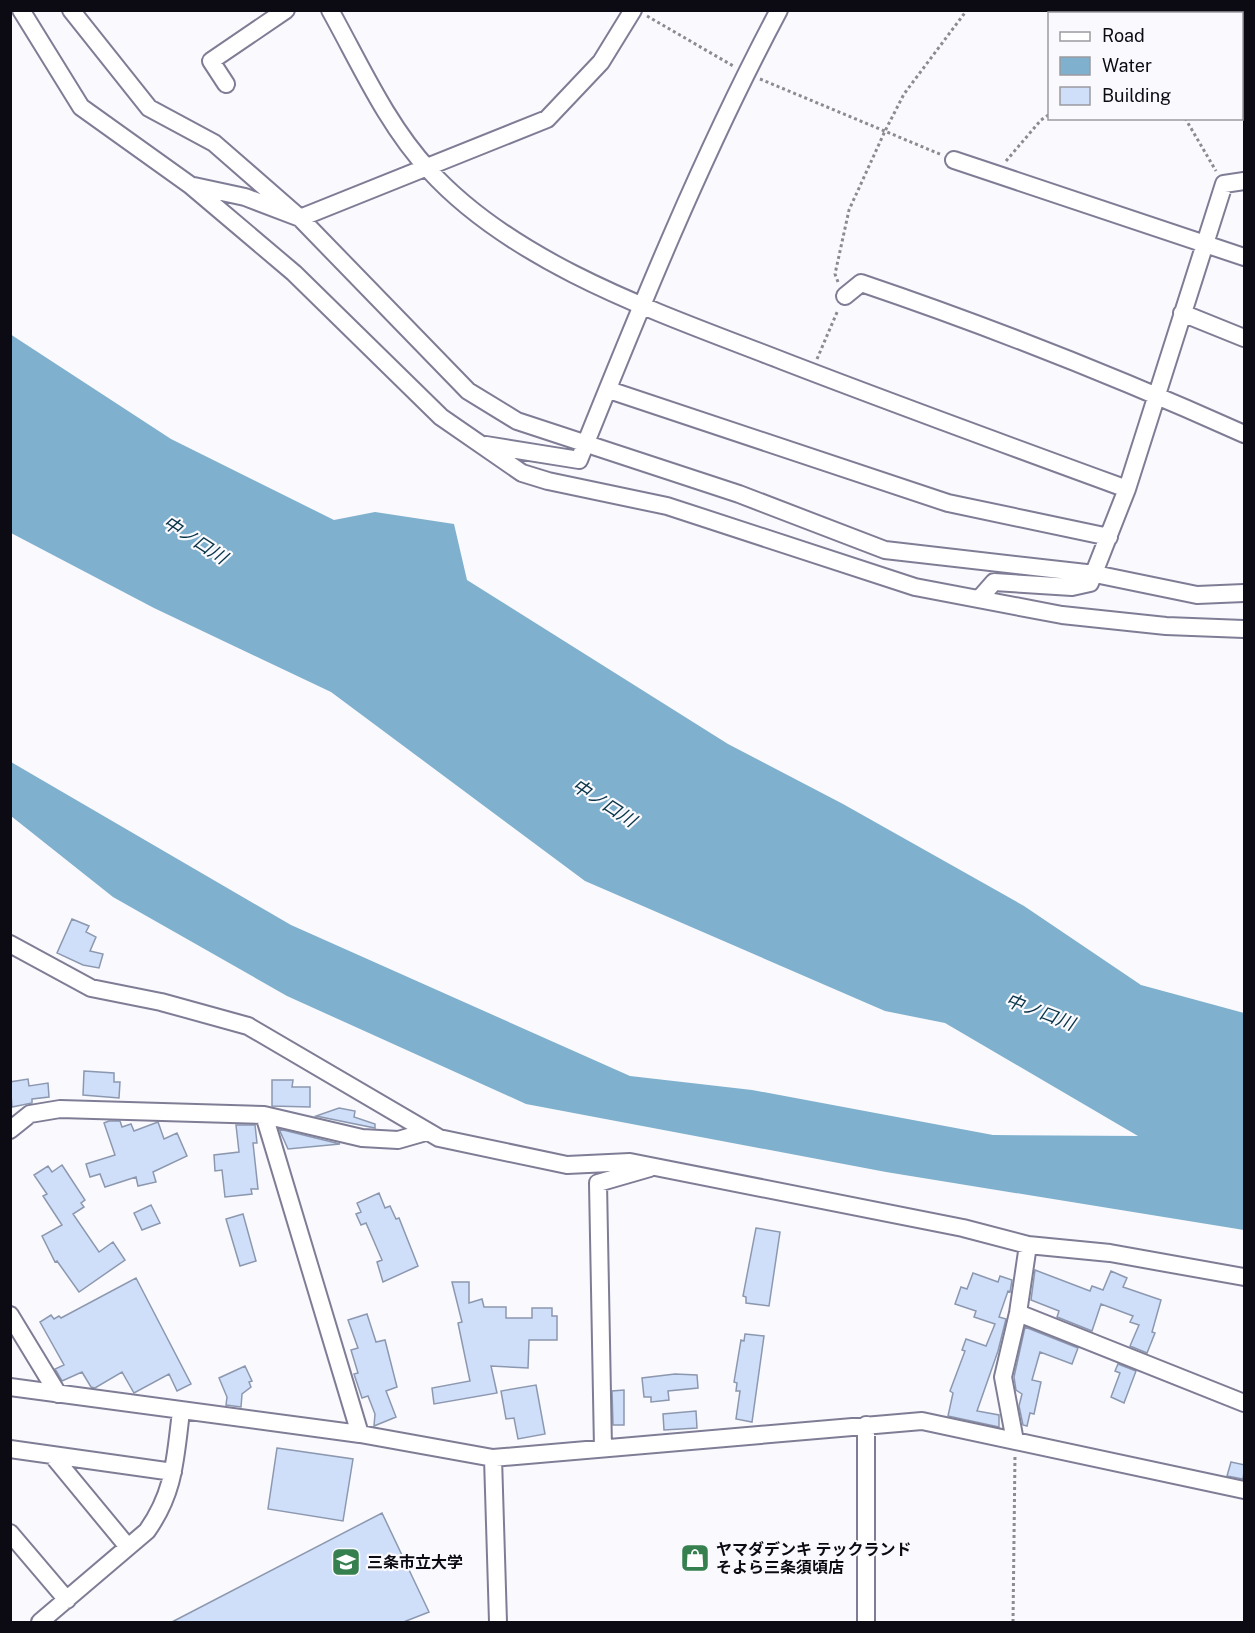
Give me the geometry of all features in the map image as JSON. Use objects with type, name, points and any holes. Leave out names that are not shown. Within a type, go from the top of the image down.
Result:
[{"type":"street","points":[[21,10],[81,107],[190,185],[294,273],[441,417],[522,473],[548,481],[667,506],[915,587],[1062,615],[1166,626],[1245,629]]},
{"type":"street","points":[[70,10],[150,108],[214,143],[300,218],[468,391],[517,421],[739,494],[885,550],[1095,574],[1197,595],[1245,593]]},
{"type":"street","points":[[226,84],[211,61],[286,10]]},
{"type":"street","points":[[330,10],[392,122],[427,169],[450,192],[544,258],[642,306],[1126,489]]},
{"type":"street","points":[[190,185],[245,197],[300,218],[427,169],[547,119],[601,62],[633,10]]},
{"type":"street","points":[[482,444],[579,460],[642,306],[746,73],[779,10]]},
{"type":"street","points":[[954,160],[1245,257]]},
{"type":"street","points":[[979,599],[994,582],[1072,587],[1090,583],[1126,489],[1224,184],[1245,181]]},
{"type":"street","points":[[844,296],[861,283],[967,319],[1156,394],[1245,434]]},
{"type":"street","points":[[1182,312],[1245,338]]},
{"type":"street","points":[[609,390],[948,503],[1109,537]]},
{"type":"street","points":[[10,944],[91,988],[161,1002],[248,1026],[439,1138],[567,1165],[630,1162],[963,1228],[1028,1245],[1110,1254],[1245,1277]]},
{"type":"street","points":[[10,1130],[30,1114],[60,1109],[264,1115],[362,1138],[398,1140],[426,1132]]},
{"type":"street","points":[[264,1115],[360,1434]]},
{"type":"street","points":[[603,1448],[598,1183],[654,1167]]},
{"type":"street","points":[[1015,1441],[1003,1377],[1018,1313],[1028,1245]]},
{"type":"street","points":[[1220,1273],[1245,1285]]},
{"type":"street","points":[[1018,1313],[1245,1403]]},
{"type":"street","points":[[10,1315],[58,1394]]},
{"type":"street","points":[[10,1388],[360,1434],[493,1458],[922,1421],[1245,1490]]},
{"type":"street","points":[[40,1623],[147,1531],[164,1505],[173,1472],[181,1412]]},
{"type":"street","points":[[866,1425],[866,1623]]},
{"type":"street","points":[[10,1449],[173,1472]]},
{"type":"street","points":[[52,1455],[128,1547]]},
{"type":"street","points":[[493,1458],[498,1623]]},
{"type":"street","points":[[10,1533],[67,1600]]},
{"type":"path","points":[[638,10],[746,73],[954,160]]},
{"type":"path","points":[[812,372],[844,296],[835,274],[849,210],[904,94],[967,10]]},
{"type":"path","points":[[995,174],[1041,120],[1048,115]]},
{"type":"path","points":[[1186,120],[1224,184]]},
{"type":"path","points":[[1013,1623],[1015,1441]]},
{"type":"water","name":"中ノ口川","points":[[10,334],[171,439],[334,520],[375,512],[454,524],[467,580],[728,744],[843,804],[1024,906],[1141,985],[1244,1013],[1244,1230],[886,1172],[526,1104],[287,996],[113,897],[11,816],[11,762],[291,925],[630,1076],[752,1090],[993,1135],[1138,1136],[945,1023],[885,1011],[585,881],[331,692],[154,608],[11,533]]},
{"type":"building","points":[[72,919],[89,926],[86,932],[96,937],[90,951],[103,954],[99,968],[83,965],[57,953]]},
{"type":"building","points":[[84,1071],[114,1073],[114,1082],[120,1082],[119,1098],[83,1095]]},
{"type":"building","points":[[28,1079],[29,1086],[48,1083],[49,1097],[32,1099],[32,1103],[12,1107],[10,1082]]},
{"type":"building","points":[[272,1080],[293,1080],[292,1087],[310,1087],[310,1107],[272,1106]]},
{"type":"building","points":[[339,1108],[355,1111],[354,1117],[375,1124],[375,1128],[316,1116]]},
{"type":"building","points":[[120,1121],[122,1127],[131,1124],[134,1131],[158,1122],[164,1139],[177,1133],[187,1156],[153,1172],[156,1182],[138,1186],[136,1177],[105,1187],[100,1174],[90,1177],[86,1164],[115,1155],[104,1123]]},
{"type":"building","points":[[236,1125],[255,1125],[257,1143],[253,1143],[258,1189],[251,1189],[252,1194],[225,1197],[222,1170],[215,1171],[214,1155],[239,1152]]},
{"type":"building","points":[[279,1129],[340,1144],[288,1149]]},
{"type":"building","points":[[62,1165],[85,1200],[81,1203],[84,1207],[73,1214],[99,1252],[113,1242],[125,1260],[79,1292],[57,1261],[55,1262],[42,1236],[62,1225],[43,1196],[47,1194],[34,1175],[48,1166],[52,1172]]},
{"type":"building","points":[[379,1193],[385,1208],[390,1206],[396,1219],[399,1218],[418,1266],[383,1282],[377,1262],[382,1260],[366,1223],[361,1225],[356,1214],[361,1212],[357,1203]]},
{"type":"building","points":[[151,1205],[160,1223],[142,1230],[134,1213]]},
{"type":"building","points":[[243,1214],[256,1261],[240,1266],[226,1219]]},
{"type":"building","points":[[756,1228],[780,1232],[769,1306],[746,1303],[746,1297],[743,1296]]},
{"type":"building","points":[[1035,1270],[1090,1291],[1092,1286],[1103,1290],[1111,1271],[1127,1278],[1123,1287],[1161,1300],[1152,1332],[1155,1333],[1147,1353],[1130,1346],[1139,1325],[1130,1322],[1133,1316],[1101,1304],[1092,1331],[1057,1317],[1059,1311],[1031,1300]]},
{"type":"building","points":[[973,1273],[998,1282],[1000,1276],[1012,1280],[1010,1292],[1008,1291],[999,1317],[1006,1319],[998,1351],[977,1411],[999,1415],[999,1427],[948,1416],[953,1393],[950,1391],[965,1351],[962,1350],[966,1339],[986,1346],[995,1324],[974,1317],[976,1311],[955,1304],[961,1287],[967,1289]]},
{"type":"building","points":[[136,1278],[191,1384],[177,1391],[169,1374],[134,1393],[122,1372],[95,1388],[91,1387],[82,1372],[62,1381],[55,1369],[64,1365],[40,1322],[51,1315],[54,1319],[59,1316],[61,1318]]},
{"type":"building","points":[[452,1282],[469,1282],[469,1303],[482,1299],[484,1307],[506,1307],[506,1318],[532,1318],[532,1308],[552,1308],[552,1316],[557,1316],[557,1340],[529,1340],[528,1368],[491,1366],[497,1393],[434,1404],[432,1388],[470,1381],[458,1323],[462,1322]]},
{"type":"building","points":[[367,1314],[376,1342],[385,1340],[397,1387],[386,1391],[396,1417],[374,1426],[375,1414],[368,1396],[362,1398],[354,1374],[358,1373],[351,1350],[358,1348],[348,1320]]},
{"type":"building","points":[[1025,1327],[1078,1348],[1072,1364],[1040,1352],[1032,1380],[1041,1382],[1034,1414],[1030,1413],[1027,1426],[1023,1425],[1019,1406],[1022,1394],[1016,1390],[1014,1377]]},
{"type":"building","points":[[745,1334],[764,1336],[752,1422],[736,1419],[740,1391],[736,1391],[737,1383],[734,1382],[741,1340],[744,1341]]},
{"type":"building","points":[[1118,1364],[1136,1371],[1124,1403],[1111,1397],[1120,1373],[1115,1371]]},
{"type":"building","points":[[245,1366],[252,1381],[249,1382],[251,1387],[242,1394],[241,1407],[226,1405],[227,1397],[219,1378]]},
{"type":"building","points":[[675,1374],[697,1375],[698,1388],[668,1391],[669,1400],[651,1402],[651,1397],[644,1397],[642,1378]]},
{"type":"building","points":[[536,1385],[545,1434],[518,1439],[514,1418],[506,1419],[501,1391]]},
{"type":"building","points":[[624,1390],[624,1425],[613,1425],[612,1391]]},
{"type":"building","points":[[696,1411],[697,1428],[664,1430],[663,1414]]},
{"type":"building","points":[[277,1448],[353,1459],[343,1521],[268,1509]]},
{"type":"building","points":[[1231,1462],[1245,1465],[1243,1479],[1227,1476]]},
{"type":"building","name":"三条市立大学","points":[[382,1513],[429,1612],[401,1623],[170,1623]]},
{"type":"place","name":"ヤマダデンキ テックランド そよら三条須頃店","points":[[695,1558]]},
{"type":"place","name":"三条市立大学","points":[[346,1562]]}]
